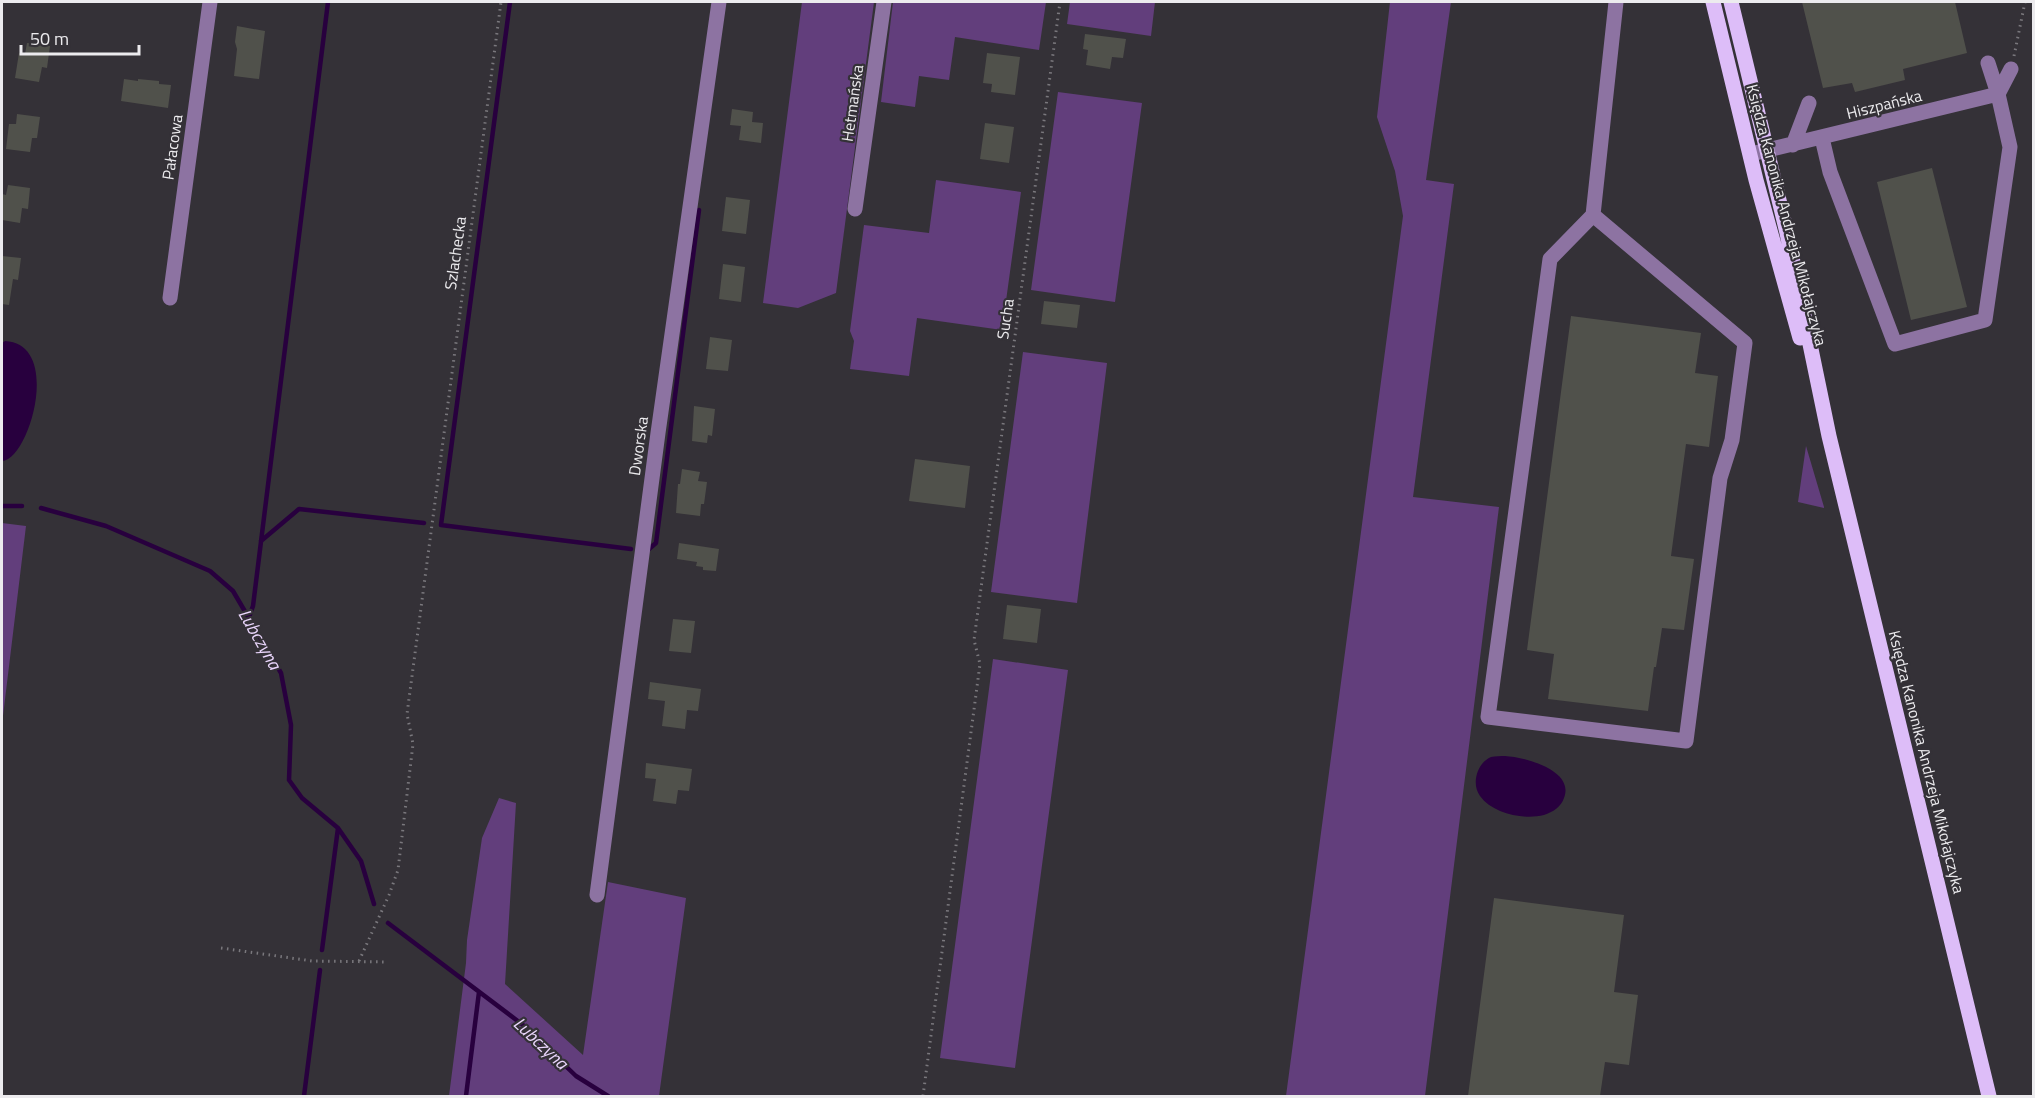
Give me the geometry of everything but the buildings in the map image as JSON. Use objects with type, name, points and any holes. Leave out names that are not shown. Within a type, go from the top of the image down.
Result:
[{"type":"main road","name":"Księdza Kanonika Andrzeja Mikołajczyka","points":[[1713,2],[1794,320],[1829,436]]},
{"type":"main road","name":"Księdza Kanonika Andrzeja Mikołajczyka","points":[[1731,2],[1787,233],[1829,436],[1989,1096]]},
{"type":"street","name":"Pałacowa","points":[[170,298],[210,2]]},
{"type":"street","name":"Dworska","points":[[597,895],[656,445],[718,2]]},
{"type":"street","name":"Hetmańska","points":[[855,209],[884,2]]},
{"type":"street","points":[[1593,215],[1745,342],[1732,440],[1720,478],[1686,741],[1488,717],[1550,259],[1593,215],[1616,2]]},
{"type":"street","points":[[1822,138],[1830,172],[1894,344],[1985,320],[2010,147],[1998,94],[1988,63]]},
{"type":"street","points":[[1998,94],[2011,69]]},
{"type":"street","name":"Hiszpańska","points":[[1751,154],[1998,94]]},
{"type":"street","points":[[1793,145],[1809,103]]},
{"type":"path","name":"Szlachecka","points":[[358,962],[398,870],[412,744],[407,714],[501,2]]},
{"type":"path","name":"Sucha","points":[[922,1096],[980,664],[974,640],[1059,2]]},
{"type":"path","points":[[2011,69],[2025,2]]},
{"type":"path","points":[[221,948],[312,961],[387,962]]},
{"type":"shaded area","points":[[802,2],[874,2],[836,293],[798,308],[763,303]]},
{"type":"shaded area","points":[[893,2],[1046,2],[1039,50],[955,37],[949,80],[919,76],[915,107],[881,102]]},
{"type":"shaded area","points":[[1070,2],[1155,2],[1151,36],[1067,24]]},
{"type":"shaded area","points":[[1390,2],[1451,2],[1426,180],[1454,184],[1413,497],[1499,507],[1425,1096],[1286,1096],[1403,216],[1395,171],[1377,117]]},
{"type":"shaded area","points":[[1058,92],[1142,103],[1115,302],[1031,290]]},
{"type":"shaded area","points":[[936,180],[1021,192],[1002,330],[917,318],[909,376],[850,369],[854,341],[850,331],[864,225],[929,233]]},
{"type":"shaded area","points":[[5,341],[23,347],[33,361],[37,380],[30,423],[22,442],[12,456],[2,461],[2,343]]},
{"type":"shaded area","points":[[1023,352],[1107,363],[1077,603],[991,592]]},
{"type":"shaded area","points":[[1806,446],[1824,507],[1824,508],[1798,502]]},
{"type":"shaded area","points":[[2,523],[26,526],[2,724]]},
{"type":"shaded area","points":[[993,659],[1068,670],[1015,1068],[940,1058]]},
{"type":"shaded area","points":[[1505,756],[1535,762],[1555,773],[1562,780],[1565,788],[1564,798],[1559,807],[1544,815],[1527,817],[1509,814],[1486,802],[1477,791],[1476,780],[1479,769],[1491,757]]},
{"type":"shaded area","points":[[499,798],[516,803],[505,984],[583,1055],[608,882],[686,898],[659,1096],[449,1096],[467,940],[482,838]]},
{"type":"waterway","points":[[249,617],[253,606],[328,2]]},
{"type":"waterway","points":[[510,2],[441,525],[631,549]]},
{"type":"waterway","points":[[649,549],[656,543],[699,210]]},
{"type":"waterway","name":"Lubczyna","points":[[2,506],[22,506]]},
{"type":"waterway","name":"Lubczyna","points":[[41,508],[106,526],[210,571],[233,591],[281,673],[291,725],[289,780],[302,798],[338,828],[361,861],[374,904]]},
{"type":"waterway","points":[[261,541],[299,509],[424,523]]},
{"type":"waterway","points":[[322,950],[338,828]]},
{"type":"waterway","name":"Lubczyna","points":[[388,923],[523,1025],[576,1076],[608,1096]]},
{"type":"waterway","points":[[304,1096],[320,970]]},
{"type":"waterway","points":[[466,1096],[479,992]]}]
